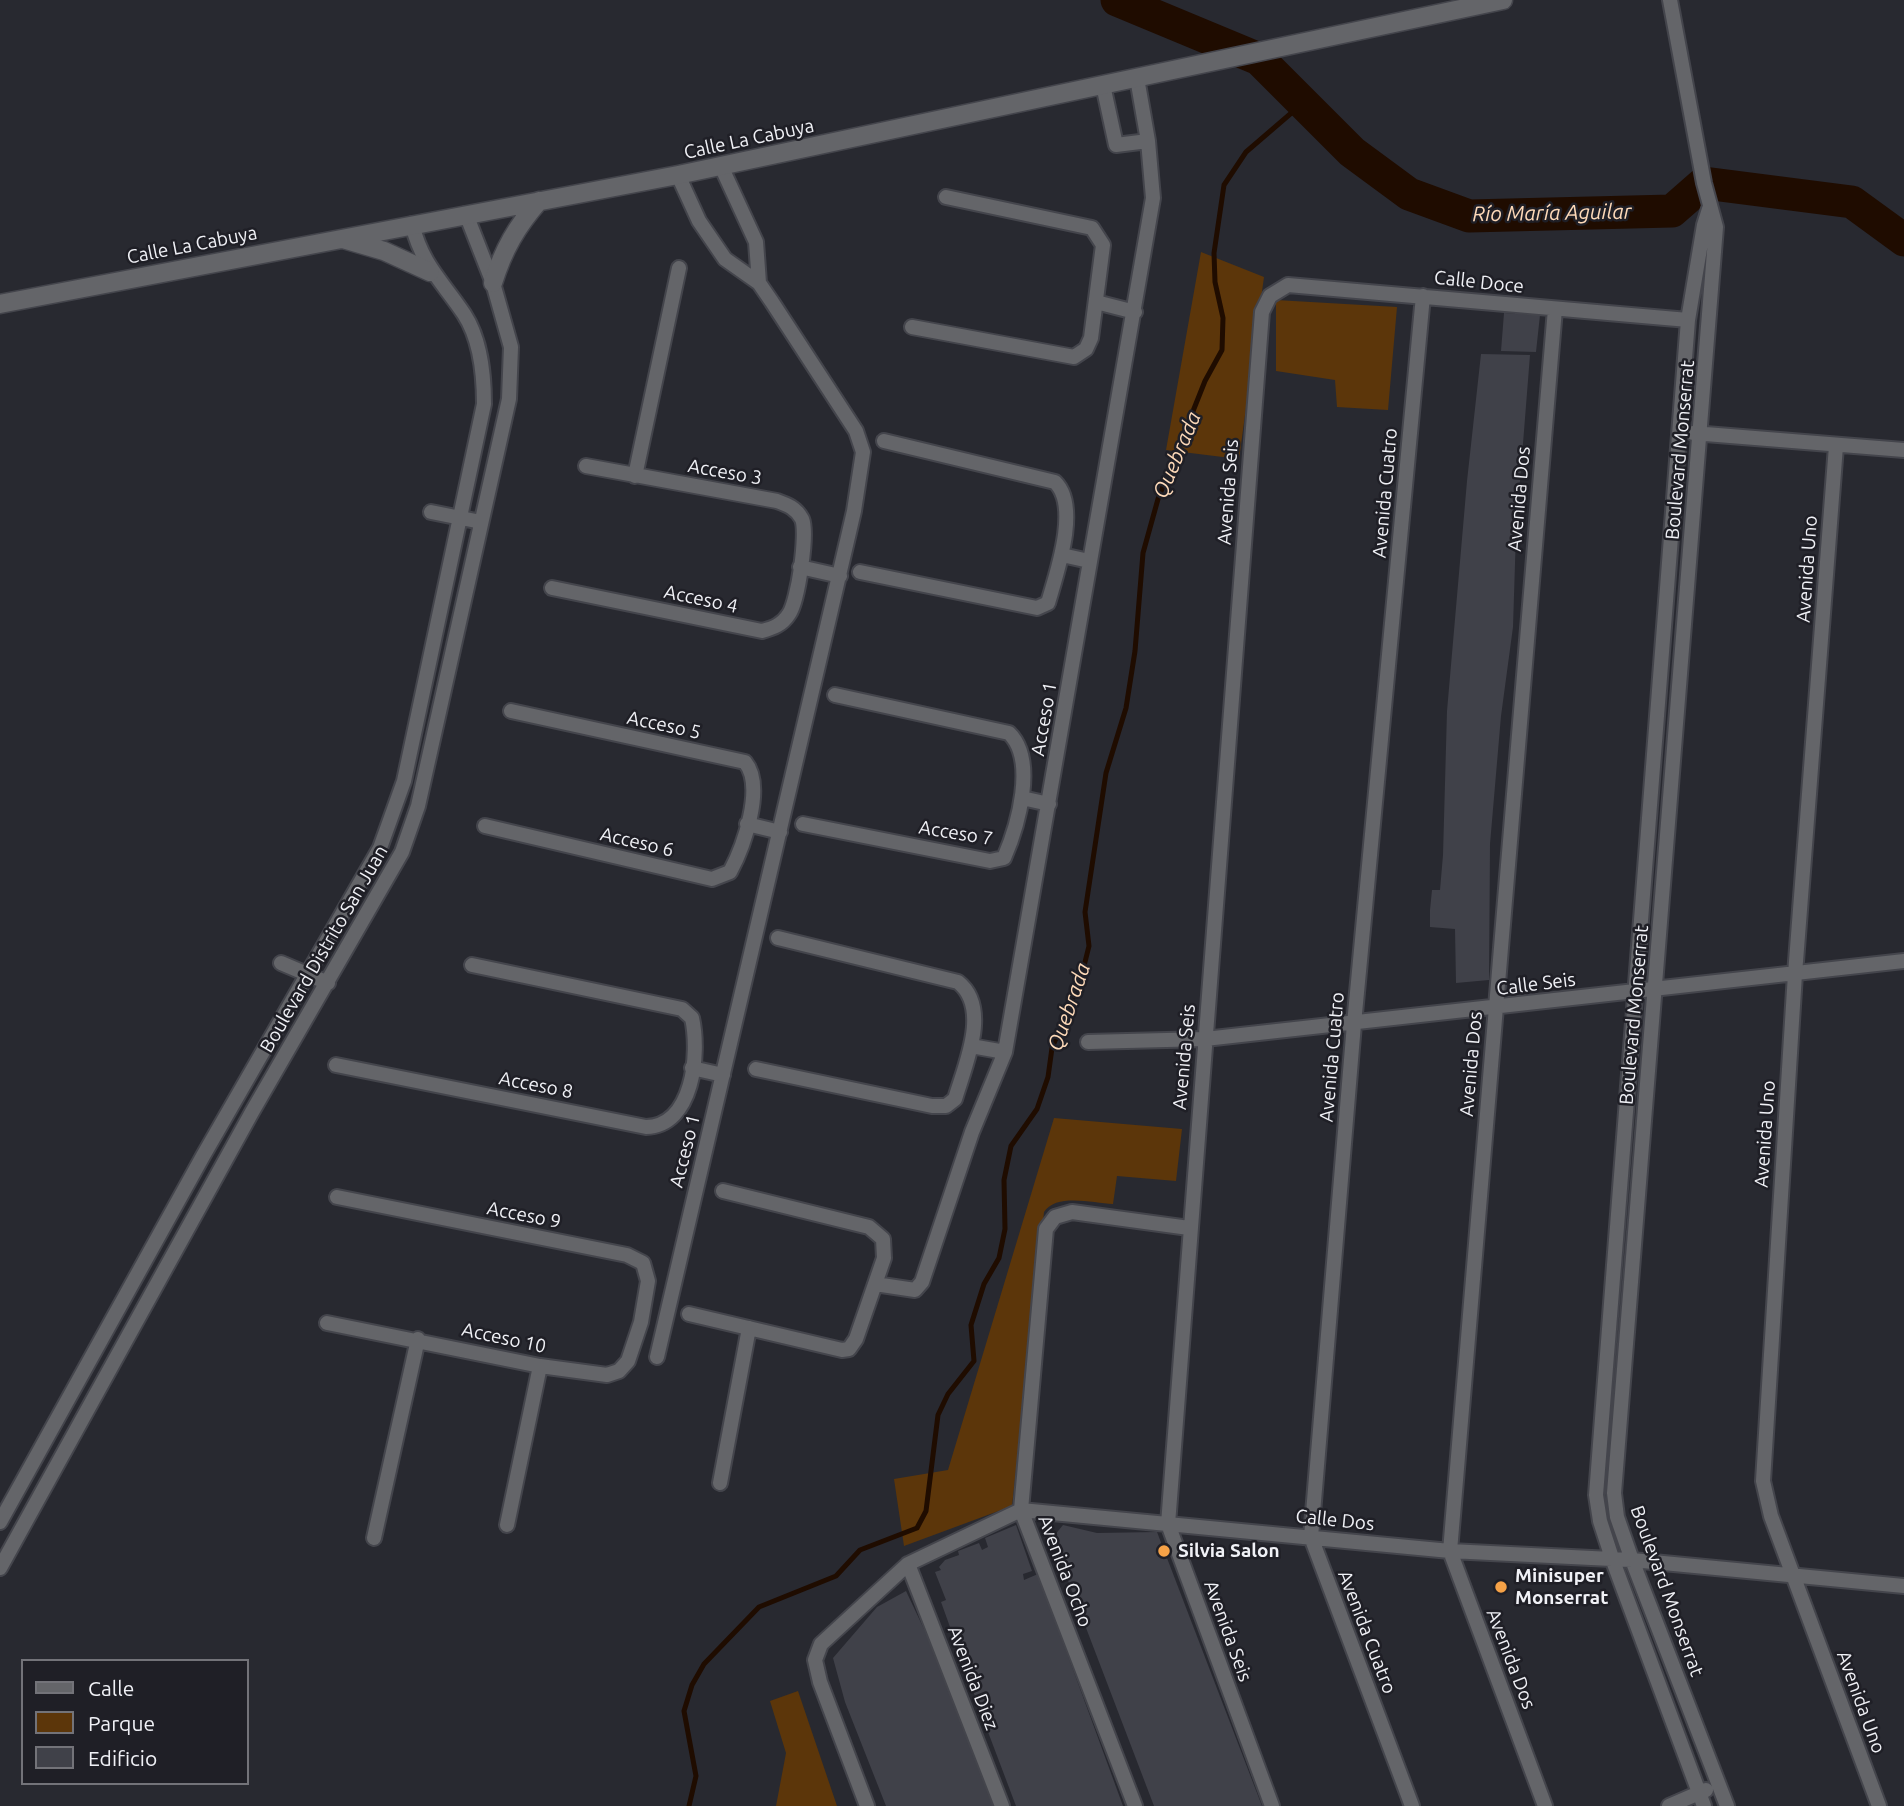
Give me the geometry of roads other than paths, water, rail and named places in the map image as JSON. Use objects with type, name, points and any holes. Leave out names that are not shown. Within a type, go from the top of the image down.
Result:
[{"type":"street","name":"Calle La Cabuya","points":[[0,304],[722,166],[1503,0]]},
{"type":"street","name":"Boulevard Monserrat","points":[[1670,0],[1709,209],[1716,227],[1614,1493],[1617,1517],[1632,1560],[1727,1806]]},
{"type":"street","name":"Acceso 1","points":[[875,1284],[915,1290],[922,1282],[972,1132],[1005,1052],[1153,198],[1148,141],[1137,78]]},
{"type":"street","points":[[1103,85],[1116,145],[1148,141]]},
{"type":"street","name":"Acceso 1","points":[[722,166],[756,242],[759,283]]},
{"type":"street","name":"Acceso 1","points":[[657,1357],[689,1210],[840,576],[863,452],[856,431],[759,283],[724,259],[699,221],[677,175]]},
{"type":"street","points":[[912,327],[1074,357],[1086,349],[1091,338],[1103,245],[1092,228],[946,197]]},
{"type":"street","points":[[493,282],[502,253],[517,226],[539,201]]},
{"type":"street","name":"Boulevard Monserrat","points":[[1702,1800],[1613,1561],[1600,1521],[1596,1495],[1688,320],[1709,209]]},
{"type":"street","name":"Boulevard Distrito San Juan","points":[[0,1568],[252,1112],[402,852],[418,806],[509,399],[511,347],[493,282],[466,214]]},
{"type":"street","name":"Boulevard Distrito San Juan","points":[[0,1522],[380,848],[394,816],[484,404],[484,377],[477,343],[465,316],[430,272],[418,249],[412,225]]},
{"type":"street","points":[[339,239],[384,251],[430,272]]},
{"type":"street","points":[[635,476],[679,268]]},
{"type":"street","name":"Calle Doce","points":[[1270,296],[1288,285],[1688,320]]},
{"type":"street","name":"Avenida Seis","points":[[1270,296],[1262,312],[1168,1524],[1272,1806]]},
{"type":"street","name":"Avenida Cuatro","points":[[1412,1806],[1311,1537],[1354,1024],[1423,296]]},
{"type":"street","points":[[1096,302],[1135,312]]},
{"type":"street","name":"Avenida Dos","points":[[1545,1806],[1450,1551],[1555,309]]},
{"type":"street","points":[[1679,432],[1904,450]]},
{"type":"street","points":[[860,572],[1037,608],[1048,603],[1062,555],[1067,500],[1055,482],[884,442]]},
{"type":"street","name":"Avenida Uno","points":[[1836,446],[1795,974],[1763,1470],[1771,1516],[1879,1806]]},
{"type":"street","name":"Acceso 3","points":[[586,466],[777,501],[794,507],[803,520],[805,537],[800,567]]},
{"type":"street","points":[[431,512],[481,522]]},
{"type":"street","points":[[1062,555],[1089,561]]},
{"type":"street","points":[[800,567],[840,576]]},
{"type":"street","name":"Acceso 4","points":[[552,588],[762,631],[777,627],[790,614],[800,567]]},
{"type":"street","name":"Acceso 7","points":[[803,824],[990,861],[1004,858],[1022,798],[1023,753],[1009,733],[835,695]]},
{"type":"street","name":"Acceso 5","points":[[511,711],[745,762],[752,771],[754,787],[747,824]]},
{"type":"street","points":[[1022,798],[1049,804]]},
{"type":"street","points":[[747,824],[780,832]]},
{"type":"street","name":"Acceso 6","points":[[485,826],[712,879],[730,872],[739,855],[747,824]]},
{"type":"street","points":[[756,1069],[932,1106],[946,1106],[955,1099],[971,1046],[974,1002],[969,990],[958,982],[778,938]]},
{"type":"street","name":"Calle Seis","points":[[1088,1042],[1205,1039],[1904,961]]},
{"type":"street","points":[[281,963],[328,983]]},
{"type":"street","points":[[472,965],[682,1009],[692,1018],[694,1027],[692,1068],[723,1076]]},
{"type":"street","points":[[971,1046],[1005,1052]]},
{"type":"street","name":"Acceso 8","points":[[336,1065],[646,1127],[660,1127],[681,1109],[692,1068]]},
{"type":"street","points":[[689,1314],[842,1350],[849,1349],[856,1339],[884,1258],[883,1239],[879,1232],[869,1227],[723,1191]]},
{"type":"street","name":"Acceso 9","points":[[337,1197],[627,1255],[643,1263],[648,1281],[641,1322]]},
{"type":"street","name":"Avenida Ocho","points":[[1135,1806],[1021,1510],[1046,1229],[1055,1217],[1072,1212],[1189,1228]]},
{"type":"street","points":[[641,1322],[664,1327]]},
{"type":"street","name":"Acceso 10","points":[[327,1323],[418,1339],[540,1366],[607,1375],[619,1371],[628,1361],[641,1322]]},
{"type":"street","points":[[720,1483],[749,1328]]},
{"type":"street","points":[[374,1538],[418,1339]]},
{"type":"street","points":[[508,1525],[540,1366]]},
{"type":"street","points":[[867,1806],[820,1682],[815,1660],[821,1644],[908,1564],[1021,1510]]},
{"type":"street","name":"Calle Dos","points":[[1021,1510],[1450,1551],[1632,1560],[1904,1586]]},
{"type":"street","name":"Avenida Diez","points":[[908,1564],[1002,1806]]},
{"type":"street","points":[[1669,1806],[1702,1800],[1719,1785]]},
{"type":"waterway","name":"Río María Aguilar","points":[[1117,0],[1259,59],[1352,152],[1409,194],[1469,216],[1672,211],[1704,183],[1852,202],[1904,240]]},
{"type":"waterway","name":"Quebrada","points":[[689,1806],[696,1776],[684,1711],[692,1685],[704,1664],[759,1607],[836,1576],[860,1550],[917,1528],[926,1511],[938,1415],[948,1394],[974,1361],[971,1325],[984,1284],[999,1258],[1005,1229],[1004,1180],[1011,1146],[1037,1109],[1048,1077],[1052,1048],[1081,978],[1089,946],[1085,912],[1106,773],[1126,708],[1135,651],[1143,553],[1158,499],[1205,381],[1222,350],[1223,318],[1215,282],[1214,253],[1224,185],[1246,152],[1303,103]]},
{"type":"place","name":"Silvia Salon","points":[[1164,1551]]},
{"type":"place","name":"Minisuper Monserrat","points":[[1501,1587]]}]
